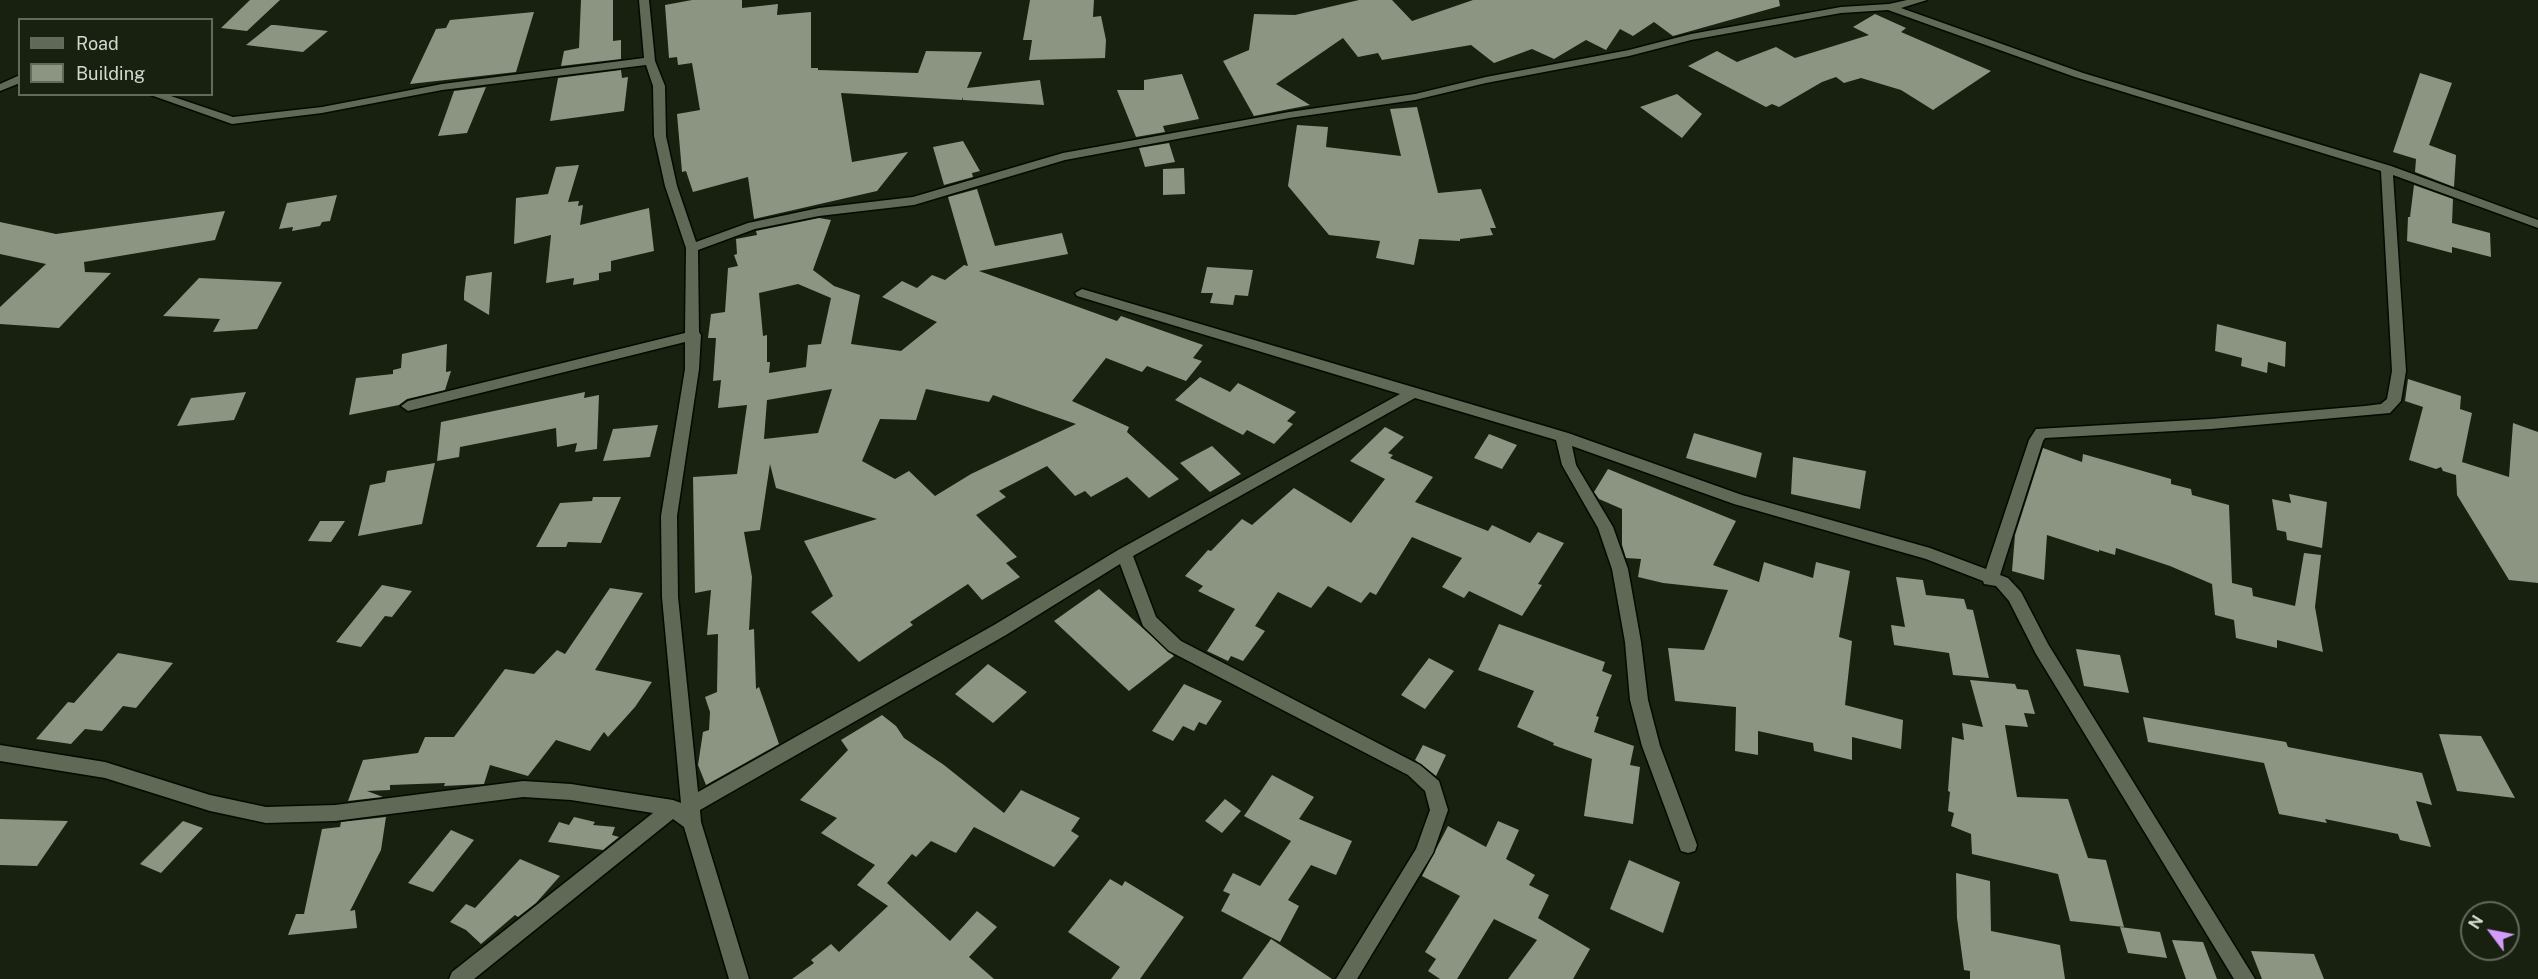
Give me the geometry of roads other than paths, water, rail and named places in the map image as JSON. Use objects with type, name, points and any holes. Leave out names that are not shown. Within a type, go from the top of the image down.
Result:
[{"type":"street","points":[[644,0],[650,62],[659,86],[660,136],[671,186],[692,248],[694,334],[692,369],[669,516],[670,597],[685,812],[739,979]]},
{"type":"street","points":[[1875,0],[2079,75],[2387,169],[2538,224]]},
{"type":"street","points":[[692,248],[752,226],[819,212],[914,201],[1063,157],[1289,115],[1415,97],[1486,80],[1629,53],[1691,37],[1841,10],[1889,7],[1922,0]]},
{"type":"street","points":[[159,96],[232,121],[322,110],[442,87],[650,62]]},
{"type":"street","points":[[0,88],[18,79]]},
{"type":"street","points":[[1990,580],[2036,440],[2041,433],[2211,424],[2365,411],[2385,409],[2394,401],[2399,371],[2387,169]]},
{"type":"street","points":[[1082,293],[1563,437],[1739,500],[1930,554],[1990,580],[2002,582],[2015,597],[2042,650],[2245,979]]},
{"type":"street","points":[[408,406],[694,334]]},
{"type":"street","points":[[459,979],[685,812],[1000,630],[1124,554],[1381,409],[1414,393]]},
{"type":"street","points":[[1563,437],[1569,465],[1605,527],[1620,569],[1633,642],[1639,700],[1651,746],[1688,845]]},
{"type":"street","points":[[1124,554],[1149,621],[1175,646],[1414,770],[1433,787],[1439,810],[1424,853],[1346,979]]},
{"type":"street","points":[[0,753],[105,770],[210,802],[266,814],[335,813],[523,789],[572,792],[685,812]]}]
